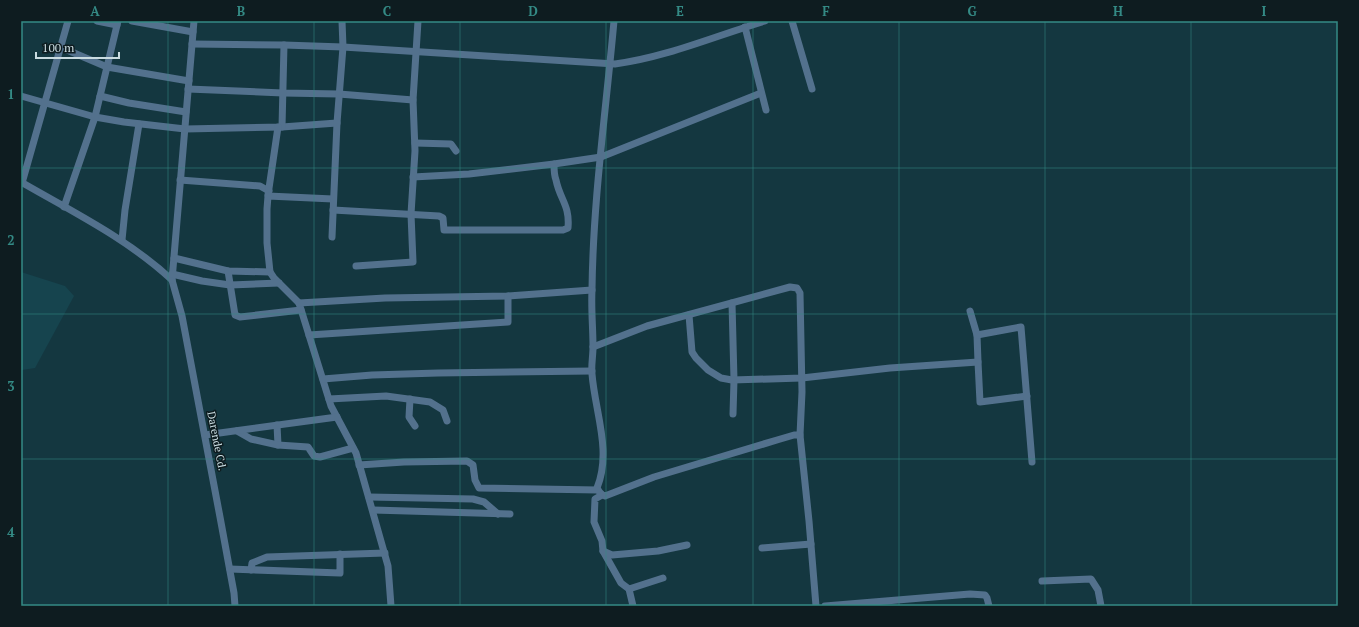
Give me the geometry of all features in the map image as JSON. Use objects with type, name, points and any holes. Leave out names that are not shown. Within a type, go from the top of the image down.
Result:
[{"type":"street","points":[[68,21],[22,183],[122,240],[172,277],[230,285],[279,283]]},
{"type":"street","points":[[64,207],[96,117],[117,23],[97,21]]},
{"type":"street","points":[[132,21],[193,32]]},
{"type":"street","points":[[172,277],[194,21]]},
{"type":"street","points":[[332,237],[337,123],[343,47],[342,21]]},
{"type":"street","points":[[356,266],[413,262],[411,214],[415,143],[413,100],[418,21]]},
{"type":"street","points":[[600,493],[597,488],[602,464],[602,431],[592,371],[592,290],[598,188],[614,21]]},
{"type":"street","points":[[192,44],[343,47],[417,53],[615,64],[659,56],[765,21]]},
{"type":"street","points":[[792,21],[812,89]]},
{"type":"street","points":[[745,27],[766,110]]},
{"type":"street","points":[[284,45],[283,94],[280,127],[267,209],[266,243],[270,272],[300,306],[329,399],[353,448],[385,553],[388,566],[392,606]]},
{"type":"street","points":[[60,47],[107,67],[188,85],[283,94],[339,94],[413,100]]},
{"type":"street","points":[[413,177],[469,174],[601,157],[761,93]]},
{"type":"street","points":[[21,96],[96,117],[185,129],[280,127],[337,123]]},
{"type":"street","points":[[100,96],[129,103],[186,112]]},
{"type":"street","points":[[122,240],[125,210],[140,124]]},
{"type":"street","points":[[415,143],[451,144],[456,151]]},
{"type":"street","points":[[333,210],[439,216],[443,218],[444,230],[563,230],[568,228],[567,209],[556,181],[554,164]]},
{"type":"street","points":[[180,180],[260,186],[269,193],[333,199]]},
{"type":"street","points":[[174,258],[228,271],[270,272]]},
{"type":"street","points":[[228,271],[235,315],[240,317],[300,306],[384,298],[508,296],[592,290]]},
{"type":"street","name":"Darende Cd.","points":[[172,277],[182,316],[205,435],[230,570],[235,606]]},
{"type":"street","points":[[593,347],[647,326],[790,287],[797,288],[800,293],[802,378],[800,435],[816,606]]},
{"type":"street","points":[[309,335],[508,322],[508,296]]},
{"type":"street","points":[[732,302],[734,380],[733,414]]},
{"type":"street","points":[[970,311],[977,335],[980,402],[1027,396]]},
{"type":"street","points":[[689,315],[692,352],[708,370],[721,378],[734,380],[802,378],[897,367],[978,362]]},
{"type":"street","points":[[977,335],[1021,327],[1032,462]]},
{"type":"street","points":[[323,379],[438,372],[592,371]]},
{"type":"street","points":[[329,399],[386,396],[430,402],[443,410],[447,421]]},
{"type":"street","points":[[410,399],[410,417],[415,426]]},
{"type":"street","points":[[205,435],[337,417]]},
{"type":"street","points":[[277,425],[278,445]]},
{"type":"street","points":[[237,431],[251,439],[278,445],[308,447],[314,456],[320,457],[353,448]]},
{"type":"street","points":[[359,465],[404,462],[467,461],[473,465],[475,480],[479,488],[600,493],[606,496],[662,475],[794,435],[800,435]]},
{"type":"street","points":[[600,493],[595,499],[594,522],[602,541],[603,551],[621,583],[629,589],[633,606]]},
{"type":"street","points":[[369,497],[474,499],[484,502],[498,514]]},
{"type":"street","points":[[372,510],[510,514]]},
{"type":"street","points":[[762,548],[811,544]]},
{"type":"street","points":[[603,551],[612,554],[635,553],[658,551],[687,545]]},
{"type":"street","points":[[251,570],[252,563],[267,557],[385,553]]},
{"type":"street","points":[[230,570],[340,574],[340,554]]},
{"type":"street","points":[[629,589],[663,578]]},
{"type":"street","points":[[1042,581],[1091,579],[1098,590],[1101,606]]},
{"type":"street","points":[[825,606],[970,594],[985,595],[989,606]]},
{"type":"shaded area","points":[[21,272],[65,286],[74,296],[35,368],[22,370]]}]
